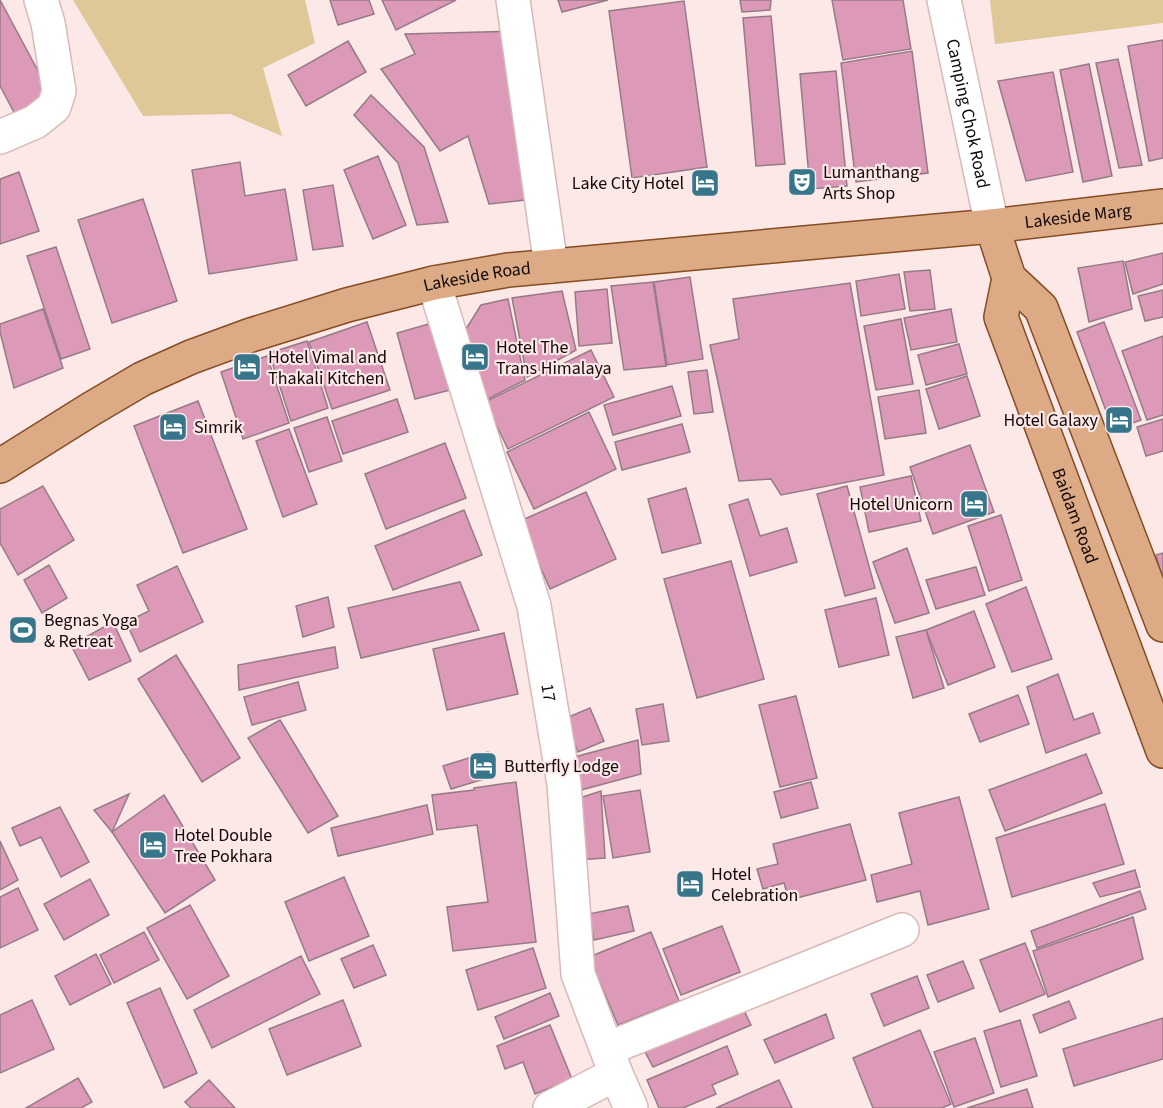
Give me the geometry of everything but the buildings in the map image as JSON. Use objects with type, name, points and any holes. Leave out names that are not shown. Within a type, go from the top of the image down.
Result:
[{"type":"main road","name":"Lakeside Marg","points":[[992,226],[1163,206]]},
{"type":"main road","name":"Lakeside Road","points":[[0,466],[142,379],[191,357],[251,335],[347,305],[434,283],[508,270],[992,226]]},
{"type":"main road","name":"Baidam Road","points":[[992,226],[1009,278],[1041,308],[1163,625]]},
{"type":"main road","name":"Baidam Road","points":[[1009,278],[1001,317],[1163,751]]},
{"type":"street","points":[[0,137],[35,122],[54,107],[59,91],[48,23],[41,0]]},
{"type":"street","points":[[513,0],[551,266]]},
{"type":"street","name":"Camping Chok Road","points":[[944,0],[992,226]]},
{"type":"street","name":"17","points":[[434,283],[534,606],[564,784],[578,974],[631,1108]]},
{"type":"street","points":[[550,1108],[611,1062],[902,930]]},
{"type":"shaded area","points":[[73,0],[305,0],[315,43],[263,68],[282,136],[230,114],[143,116]]},
{"type":"shaded area","points":[[990,0],[1163,0],[1163,23],[995,44]]},
{"type":"place","name":"Lumanthang Arts Shop","points":[[802,182]]},
{"type":"place","name":"Lake City Hotel","points":[[705,183]]},
{"type":"place","name":"Hotel The Trans Himalaya","points":[[475,357]]},
{"type":"place","name":"Hotel Vimal and Thakali Kitchen","points":[[247,367]]},
{"type":"place","name":"Hotel Galaxy","points":[[1119,420]]},
{"type":"place","name":"Simrik","points":[[173,427]]},
{"type":"place","name":"Hotel Unicorn","points":[[974,504]]},
{"type":"place","name":"Begnas Yoga & Retreat","points":[[23,630]]},
{"type":"place","name":"Butterfly Lodge","points":[[483,766]]},
{"type":"place","name":"Hotel Double Tree Pokhara","points":[[153,845]]},
{"type":"place","name":"Hotel Celebration","points":[[690,884]]}]
